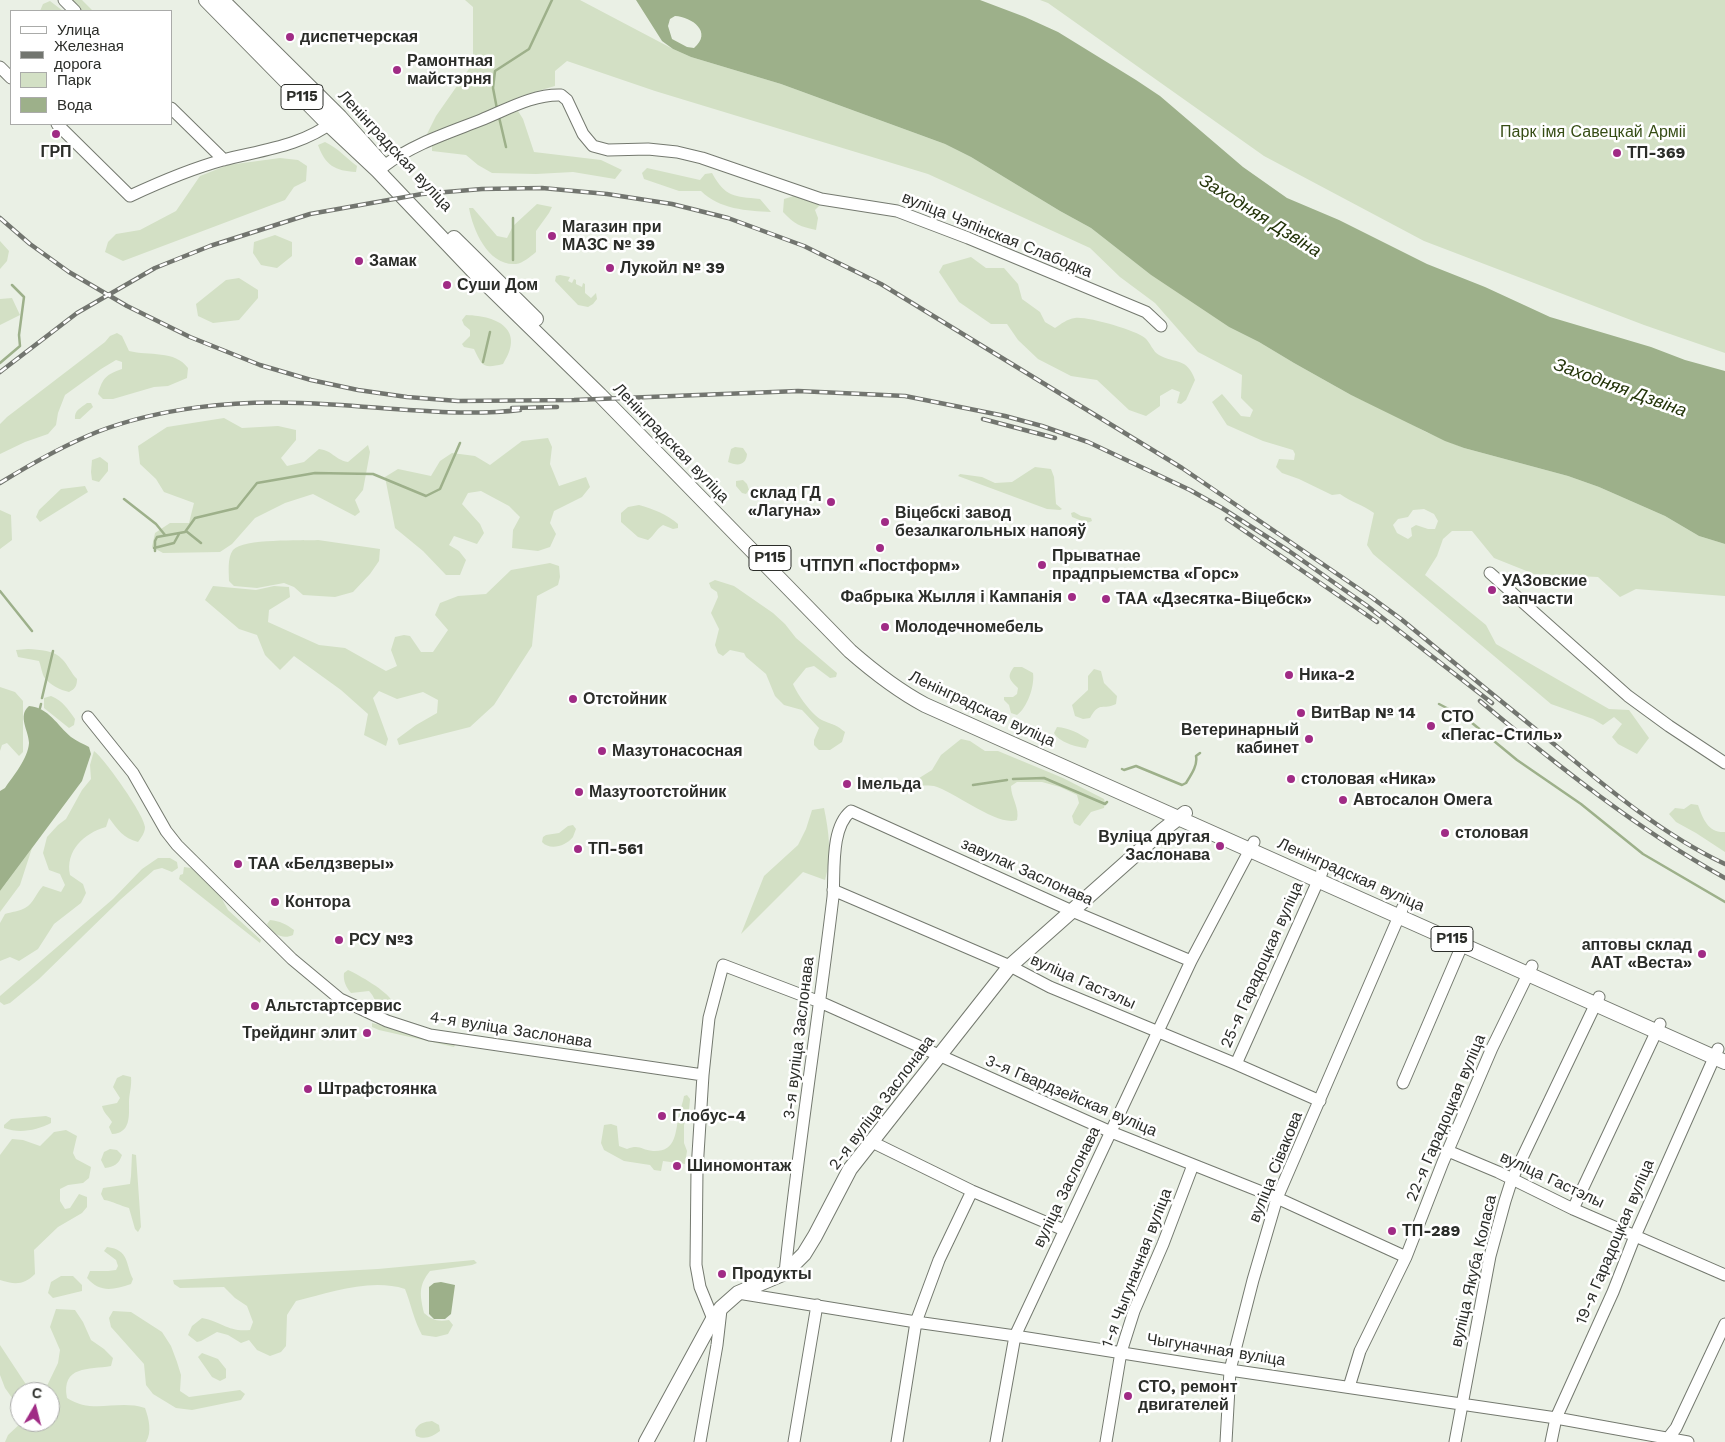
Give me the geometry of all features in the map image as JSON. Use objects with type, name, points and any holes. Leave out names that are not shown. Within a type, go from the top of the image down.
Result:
[{"type":"main road","name":"Ленінградская вуліца","points":[[206,0],[255,42],[334,121],[384,166],[480,270]]},
{"type":"main road","name":"Ленінградская вуліца","points":[[222,0],[255,42]]},
{"type":"main road","name":"Ленінградская вуліца","points":[[334,121],[378,171],[517,306],[600,395],[850,651],[883,679],[927,701],[1721,1055]]},
{"type":"main road","name":"2-я вуліца Заслонава","points":[[646,1442],[717,1314],[738,1293],[785,1273],[804,1254],[850,1169],[870,1141],[1010,966],[1184,814]]},
{"type":"street","points":[[64,0],[74,10]]},
{"type":"street","points":[[0,67],[10,77]]},
{"type":"street","name":"вуліца Чэпінская Слабодка","points":[[384,166],[409,149],[490,116],[539,97],[560,95],[567,100],[583,134],[593,146],[608,150],[677,152],[702,158],[821,199],[897,211],[968,238],[1146,312],[1162,326]]},
{"type":"street","points":[[172,109],[224,160]]},
{"type":"street","points":[[58,125],[130,196],[169,177],[224,160],[278,148],[319,132],[334,121]]},
{"type":"street","points":[[1490,573],[1628,696],[1725,763]]},
{"type":"street","name":"4-я вуліца Заслонава","points":[[88,717],[132,773],[166,831],[177,845],[292,959],[340,999],[386,1020],[430,1035],[703,1075]]},
{"type":"street","name":"3-я вуліца Заслонава","points":[[785,1273],[820,1002],[837,838],[841,823],[851,811]]},
{"type":"street","name":"завулак Заслонава","points":[[851,811],[1072,911],[1191,961]]},
{"type":"street","name":"вуліца Заслонава","points":[[996,1442],[1015,1336],[1191,961],[1253,846]]},
{"type":"street","name":"25-я Гарадоцкая вуліца","points":[[1236,1064],[1320,876]]},
{"type":"street","name":"вуліца Гастэлы","points":[[833,890],[1010,966],[1050,988],[1236,1064],[1320,1101]]},
{"type":"street","name":"вуліца Сівакова","points":[[1226,1442],[1230,1370],[1253,1280],[1278,1198],[1401,911]]},
{"type":"street","points":[[1403,1083],[1465,940]]},
{"type":"street","name":"3-я Гвардзейская вуліца","points":[[703,1075],[709,1018],[723,965],[820,1002],[1111,1132],[1278,1198],[1406,1257]]},
{"type":"street","name":"22-я Гарадоцкая вуліца","points":[[1349,1387],[1360,1351],[1387,1300],[1406,1257],[1492,1048],[1531,970]]},
{"type":"street","name":"вуліца Якуба Коласа","points":[[1455,1442],[1490,1256],[1512,1179],[1597,1001]]},
{"type":"street","points":[[1573,1209],[1659,1028]]},
{"type":"street","name":"19-я Гарадоцкая вуліца","points":[[1551,1442],[1556,1418],[1613,1292],[1635,1236],[1721,1055]]},
{"type":"street","points":[[700,1442],[717,1345],[717,1314],[700,1287],[696,1266],[697,1170],[703,1075]]},
{"type":"street","points":[[870,1141],[972,1192],[1064,1230]]},
{"type":"street","name":"вуліца Гастэлы","points":[[1448,1151],[1512,1179],[1573,1209],[1725,1275]]},
{"type":"street","name":"1-я Чыгуначная вуліца","points":[[1106,1442],[1121,1352],[1134,1311],[1163,1244],[1193,1165]]},
{"type":"street","points":[[897,1442],[916,1322],[939,1260],[972,1192]]},
{"type":"street","name":"Чыгуначная вуліца","points":[[738,1293],[1230,1370],[1556,1418],[1667,1440],[1688,1442]]},
{"type":"street","points":[[794,1442],[817,1305]]},
{"type":"street","points":[[1667,1440],[1676,1428],[1725,1324]]},
{"type":"green space","points":[[71,0],[82,0],[92,10],[81,10]]},
{"type":"green space","points":[[465,0],[580,0],[691,57],[781,84],[945,144],[971,157],[1091,228],[1151,275],[1229,327],[1259,342],[1351,395],[1397,416],[1426,432],[1464,448],[1568,476],[1599,487],[1665,516],[1699,536],[1725,544],[1725,596],[1636,589],[1620,597],[1598,577],[1534,574],[1494,558],[1472,531],[1452,531],[1443,539],[1437,556],[1425,575],[1486,625],[1496,644],[1609,709],[1629,710],[1649,738],[1637,754],[1618,744],[1612,737],[1622,724],[1614,717],[1603,725],[1593,719],[1551,704],[1373,554],[1367,545],[1374,513],[1340,494],[1332,495],[1282,473],[1276,467],[1279,459],[1294,460],[1295,454],[1293,450],[1263,441],[1227,425],[1212,402],[1222,394],[1241,416],[1250,417],[1253,410],[1241,398],[1242,375],[1198,352],[1155,303],[1120,277],[1090,248],[928,174],[655,91],[567,61],[555,71],[555,86],[521,96],[424,140],[436,116],[473,63],[473,7]],"holes":[[[1424,509],[1434,514],[1438,521],[1435,529],[1416,525],[1411,528],[1412,536],[1408,539],[1397,533],[1393,525],[1398,519],[1408,517],[1413,510]]]},
{"type":"green space","name":"Парк імя Савецкай Арміі","points":[[1040,0],[1725,0],[1725,353],[1644,325],[1424,241],[1264,156],[1048,3]]},
{"type":"green space","points":[[50,1],[62,10],[40,10],[43,4]]},
{"type":"green space","points":[[518,111],[523,119],[534,152],[601,160],[622,170],[615,179],[573,172],[536,174],[492,173],[466,155],[432,151],[432,143]]},
{"type":"green space","points":[[325,142],[357,166],[356,172],[332,166],[324,158],[318,145]]},
{"type":"green space","points":[[280,158],[298,160],[307,166],[306,181],[294,187],[285,200],[123,261],[105,252],[108,242],[116,234],[140,230],[176,211],[200,176],[228,165]]},
{"type":"green space","points":[[647,168],[700,180],[705,174],[712,173],[726,191],[737,196],[760,199],[771,212],[734,208],[716,202],[701,191],[679,191],[644,179],[642,173]]},
{"type":"green space","points":[[797,195],[816,199],[819,206],[815,210],[818,218],[816,230],[798,224],[783,212],[784,199]]},
{"type":"green space","points":[[537,204],[552,207],[536,231],[536,252],[524,261],[516,264],[506,263],[497,259],[483,245],[474,226],[469,208],[473,208],[497,236],[507,238],[513,226]]},
{"type":"green space","points":[[275,235],[292,242],[292,256],[277,268],[261,265],[253,253],[254,242]]},
{"type":"green space","points":[[0,241],[9,251],[7,261],[0,269]]},
{"type":"green space","points":[[971,257],[986,268],[1004,268],[1018,284],[1022,299],[1040,312],[1045,322],[1055,328],[1069,319],[1081,318],[1100,321],[1145,338],[1157,354],[1184,364],[1192,373],[1195,380],[1186,400],[1181,404],[1177,403],[1180,392],[1172,389],[1160,396],[1160,406],[1146,416],[1129,410],[1097,380],[1071,376],[1038,359],[1018,340],[1007,324],[991,324],[959,302],[939,272],[943,265]]},
{"type":"green space","points":[[556,276],[570,277],[568,281],[572,283],[574,279],[576,280],[576,284],[582,287],[583,283],[585,284],[585,293],[591,298],[596,293],[597,299],[588,307],[578,305],[555,281]]},
{"type":"green space","points":[[239,278],[258,290],[258,298],[239,320],[213,323],[198,316],[196,304],[226,280]]},
{"type":"green space","points":[[12,298],[20,315],[0,325],[0,299]]},
{"type":"green space","points":[[466,315],[489,318],[505,327],[510,334],[511,342],[509,352],[503,364],[484,365],[474,349],[464,347],[462,344],[470,336],[470,330],[464,325],[462,320]]},
{"type":"green space","points":[[117,333],[122,336],[129,351],[169,356],[183,362],[188,368],[187,378],[168,386],[154,387],[113,399],[103,399],[98,394],[104,380],[112,373],[122,369],[122,362],[116,360],[65,395],[58,413],[56,425],[48,434],[0,454],[0,424],[105,342],[110,336]]},
{"type":"green space","points":[[87,403],[91,403],[93,407],[80,419],[75,419],[77,411]]},
{"type":"green space","points":[[224,418],[242,428],[278,426],[296,430],[296,440],[281,458],[287,466],[304,462],[319,449],[328,451],[339,459],[348,462],[368,445],[370,452],[363,490],[355,500],[360,512],[355,516],[313,494],[285,503],[255,518],[232,544],[220,552],[163,553],[152,547],[155,533],[170,523],[189,523],[194,503],[164,492],[156,479],[140,464],[138,446],[167,427]]},
{"type":"green space","points":[[548,438],[552,447],[550,464],[559,486],[586,477],[590,487],[582,497],[554,511],[550,523],[556,534],[550,547],[538,551],[512,548],[513,530],[520,517],[509,506],[481,491],[468,493],[462,504],[480,524],[484,533],[477,544],[454,536],[449,545],[459,551],[466,560],[460,575],[446,575],[423,551],[395,528],[385,477],[398,469],[431,476],[440,461],[452,453],[475,456],[490,465],[522,441]]},
{"type":"green space","points":[[735,447],[743,448],[747,454],[743,463],[735,464],[728,462],[731,449]]},
{"type":"green space","points":[[100,457],[108,463],[108,471],[99,482],[92,480],[91,472],[92,460]]},
{"type":"green space","points":[[1035,467],[1051,469],[1054,477],[1056,504],[1062,509],[1047,509],[958,476],[960,474],[982,477],[995,483],[1012,482]]},
{"type":"green space","points":[[743,480],[749,490],[746,494],[742,493],[736,486],[736,481]]},
{"type":"green space","points":[[85,486],[88,492],[40,522],[36,517],[39,510],[61,489]]},
{"type":"green space","points":[[639,505],[669,517],[678,524],[678,528],[673,529],[663,525],[648,540],[638,537],[621,522],[621,513],[628,507]]},
{"type":"green space","points":[[0,510],[11,515],[12,540],[0,549]]},
{"type":"green space","points":[[1074,512],[1091,518],[1092,521],[1087,523],[1072,517],[1071,513]]},
{"type":"green space","points":[[318,540],[380,549],[379,561],[353,592],[335,597],[303,595],[294,587],[284,583],[257,588],[234,586],[229,581],[231,553],[239,546],[260,542]]},
{"type":"green space","points":[[550,563],[559,566],[560,577],[558,585],[537,596],[532,646],[494,705],[470,727],[399,745],[397,739],[437,713],[438,700],[423,692],[397,699],[379,691],[373,698],[388,739],[386,746],[364,735],[368,714],[341,690],[294,656],[280,670],[265,655],[257,635],[239,629],[205,600],[213,586],[256,590],[274,586],[289,587],[290,597],[269,610],[268,622],[319,645],[345,648],[386,671],[397,666],[391,650],[395,637],[410,636],[421,652],[433,652],[448,630],[435,615],[440,603],[458,596],[486,594],[511,570]]},
{"type":"green space","points":[[715,580],[734,586],[773,613],[796,638],[837,673],[836,677],[830,678],[814,666],[806,668],[793,684],[815,715],[845,732],[842,742],[830,750],[819,750],[814,745],[814,740],[819,728],[802,710],[784,705],[775,696],[766,674],[746,657],[744,653],[730,650],[723,656],[718,653],[715,645],[719,629],[711,613],[718,597],[717,592],[711,588],[709,583]]},
{"type":"green space","points":[[16,650],[46,651],[59,656],[77,679],[74,688],[69,692],[55,687],[44,677],[39,661],[18,657]]},
{"type":"green space","points":[[1014,667],[1022,667],[1033,673],[1030,696],[1021,712],[1017,715],[1011,713],[1009,705],[1004,700],[1004,697],[1013,697],[1017,694],[1018,688],[1010,676]]},
{"type":"green space","points":[[1094,669],[1101,671],[1104,683],[1117,696],[1116,704],[1096,709],[1090,718],[1083,719],[1075,716],[1072,705],[1088,690],[1088,676]]},
{"type":"green space","points":[[0,687],[15,692],[23,701],[23,752],[19,756],[7,743],[2,745],[0,751]]},
{"type":"green space","points":[[51,696],[59,700],[75,719],[74,725],[69,728],[44,708],[44,698]]},
{"type":"green space","points":[[1057,727],[1074,731],[1089,740],[1086,748],[1060,739],[1054,733]]},
{"type":"green space","points":[[961,739],[970,741],[985,751],[998,751],[1063,778],[1104,799],[1104,808],[1091,812],[1080,826],[1074,823],[1072,816],[1079,803],[1077,795],[1060,787],[1042,782],[1017,782],[1011,786],[1018,816],[1017,820],[1009,821],[988,814],[943,789],[934,786],[911,785],[932,770],[941,755]]},
{"type":"green space","points":[[94,751],[107,765],[132,800],[143,821],[144,833],[138,842],[128,838],[121,833],[109,818],[106,827],[84,838],[73,851],[69,866],[70,875],[83,884],[86,893],[81,903],[54,924],[38,949],[19,961],[10,957],[0,961],[0,923],[5,914],[28,906],[43,886],[61,892],[65,885],[60,874],[49,870],[43,853],[47,837],[66,819],[82,790],[91,779],[90,765]]},
{"type":"green space","points":[[1691,804],[1698,805],[1704,820],[1710,828],[1719,832],[1725,832],[1725,852],[1676,822],[1669,814],[1675,808],[1684,809]]},
{"type":"green space","points":[[824,808],[829,844],[825,880],[803,872],[741,934],[764,876],[798,845],[812,810]]},
{"type":"green space","points":[[573,825],[576,829],[573,837],[566,843],[553,847],[542,842],[543,837],[546,835],[559,833],[568,826]]},
{"type":"green space","points":[[32,848],[20,885],[0,912],[0,891]]},
{"type":"green space","points":[[158,858],[170,858],[177,862],[178,868],[172,872],[162,868],[154,870],[120,900],[39,979],[10,1003],[4,1005],[0,1002],[0,996],[113,899],[142,869]]},
{"type":"green space","points":[[184,867],[191,868],[216,888],[228,910],[261,940],[260,943],[179,879],[180,875],[183,874]]},
{"type":"green space","points":[[270,920],[288,926],[294,930],[293,935],[285,937],[275,933],[267,924]]},
{"type":"green space","points":[[348,970],[379,988],[392,1001],[388,1006],[383,1006],[378,1003],[369,991],[351,993],[344,979],[344,973]]},
{"type":"green space","points":[[372,1023],[454,1043],[455,1045],[454,1047],[379,1030],[372,1027]]},
{"type":"green space","points":[[123,1075],[131,1077],[129,1118],[123,1131],[112,1134],[109,1127],[112,1122],[102,1106],[117,1103],[120,1098],[113,1087],[117,1078]]},
{"type":"green space","points":[[687,1095],[690,1099],[684,1125],[684,1143],[687,1151],[685,1164],[663,1161],[661,1171],[654,1170],[650,1165],[624,1161],[604,1150],[601,1143],[604,1125],[611,1124],[617,1126],[619,1146],[627,1149],[638,1147],[653,1151],[667,1148],[674,1140],[679,1113],[684,1096]]},
{"type":"green space","points":[[46,1116],[51,1118],[51,1123],[40,1128],[16,1131],[4,1128],[4,1125],[11,1119]]},
{"type":"green space","points":[[66,1130],[77,1136],[73,1153],[76,1159],[91,1167],[89,1178],[83,1183],[68,1185],[60,1189],[60,1201],[65,1209],[70,1208],[79,1194],[87,1197],[87,1207],[82,1213],[58,1227],[34,1250],[35,1274],[31,1278],[19,1283],[0,1280],[0,1155],[12,1139],[23,1140],[40,1146],[54,1132]]},
{"type":"green space","points":[[110,1149],[117,1150],[122,1155],[116,1164],[105,1168],[101,1160],[104,1152]]},
{"type":"green space","points":[[132,1154],[136,1155],[141,1227],[138,1232],[135,1229],[129,1208],[104,1200],[101,1194],[103,1188],[130,1184]]},
{"type":"green space","points":[[107,1247],[120,1251],[126,1258],[133,1279],[131,1284],[107,1289],[97,1286],[87,1278],[90,1271],[116,1270],[118,1266],[116,1260],[104,1251]]},
{"type":"green space","points":[[474,1260],[477,1263],[472,1265],[430,1271],[423,1281],[421,1296],[424,1313],[435,1320],[449,1320],[453,1325],[448,1334],[436,1337],[422,1335],[405,1289],[392,1286],[364,1286],[296,1301],[287,1315],[286,1346],[281,1352],[270,1356],[257,1350],[249,1340],[241,1343],[228,1335],[217,1332],[197,1342],[188,1335],[192,1326],[202,1318],[236,1330],[250,1330],[253,1322],[247,1306],[224,1287],[180,1288],[174,1284],[173,1280],[378,1269]]},
{"type":"green space","points":[[61,1276],[73,1276],[82,1285],[82,1291],[53,1298],[48,1293],[51,1282]]},
{"type":"green space","points":[[56,1309],[75,1310],[91,1340],[113,1358],[111,1366],[86,1369],[72,1374],[66,1387],[67,1398],[86,1405],[125,1405],[145,1408],[149,1425],[149,1434],[146,1442],[5,1442],[11,1432],[60,1432],[60,1382],[49,1382],[58,1363],[60,1350],[50,1327]]},
{"type":"green space","points":[[113,1311],[131,1312],[162,1332],[171,1346],[181,1375],[180,1391],[189,1397],[240,1390],[245,1394],[241,1400],[192,1410],[176,1408],[153,1394],[146,1385],[144,1364],[111,1327],[109,1318]]},
{"type":"green space","points":[[0,1345],[24,1382],[10,1382],[10,1395],[0,1375]]},
{"type":"green space","points":[[202,1353],[218,1359],[226,1369],[226,1378],[220,1381],[212,1377],[198,1357]]},
{"type":"green space","points":[[432,1421],[439,1425],[440,1431],[428,1437],[416,1436],[415,1430],[418,1426],[424,1422]]},
{"type":"water","name":"Заходняя Дзвіна","points":[[636,0],[980,0],[1058,32],[1160,96],[1243,167],[1287,198],[1339,220],[1427,264],[1485,287],[1550,317],[1725,371],[1725,544],[1699,536],[1665,516],[1599,487],[1568,476],[1464,448],[1445,441],[1351,395],[1259,342],[1229,327],[1151,275],[1091,228],[971,157],[945,144],[781,84],[691,57],[673,49],[662,41]],"holes":[[[675,16],[693,22],[701,31],[699,42],[694,48],[687,47],[672,39],[668,26],[670,19]]]},
{"type":"water","points":[[29,706],[36,707],[47,713],[71,737],[89,747],[91,754],[82,781],[0,891],[0,791],[5,788],[26,755],[29,738],[24,724],[24,714]]},
{"type":"water","points":[[441,1282],[455,1285],[451,1314],[445,1319],[434,1319],[429,1314],[429,1287],[434,1283]]},
{"type":"waterway","points":[[497,109],[493,88],[495,71],[529,49],[552,0]]},
{"type":"waterway","points":[[499,117],[506,147]]},
{"type":"waterway","points":[[513,218],[513,260]]},
{"type":"waterway","points":[[0,363],[20,346],[19,335],[24,297],[12,285]]},
{"type":"waterway","points":[[483,362],[490,332]]},
{"type":"waterway","points":[[155,551],[157,537],[185,532],[195,518],[237,508],[257,483],[315,473],[373,474],[426,496],[440,489],[460,443]]},
{"type":"waterway","points":[[124,499],[156,524],[165,535]]},
{"type":"waterway","points":[[186,531],[201,543]]},
{"type":"waterway","points":[[154,548],[174,543],[179,534]]},
{"type":"waterway","points":[[0,591],[32,631]]},
{"type":"waterway","points":[[42,698],[53,651]]},
{"type":"waterway","points":[[40,708],[41,704]]},
{"type":"waterway","points":[[1439,704],[1466,718],[1517,760],[1581,804],[1643,854],[1725,902]]},
{"type":"waterway","points":[[1122,769],[1136,766],[1182,785],[1186,783],[1192,773],[1196,763],[1196,756],[1200,753]]},
{"type":"waterway","points":[[1013,779],[1044,778],[1105,804],[1107,802]]},
{"type":"waterway","points":[[973,785],[1007,780]]},
{"type":"railway","points":[[0,372],[77,313],[155,268],[210,246],[310,214],[422,194],[482,189],[542,188],[607,194],[672,204],[728,218],[804,246],[881,284],[1182,468],[1401,619],[1636,810],[1680,839],[1725,864]]},
{"type":"railway","points":[[0,218],[30,244],[69,272],[127,306],[190,337],[260,365],[311,380],[358,390],[407,397],[458,401],[574,400],[798,391],[905,396],[1005,416],[1042,426],[1088,442],[1190,490],[1222,508],[1289,551],[1366,605],[1492,703]]},
{"type":"railway","points":[[0,483],[71,443],[97,432],[146,417],[198,407],[276,402],[466,413],[520,410]]},
{"type":"railway","points":[[512,408],[557,407]]},
{"type":"railway","points":[[983,419],[1055,438]]},
{"type":"railway","points":[[1227,519],[1377,622]]},
{"type":"railway","points":[[1480,701],[1629,818],[1725,878]]},
{"type":"place","name":"диспетчерская","points":[[290,37]]},
{"type":"place","name":"Рамонтная майстэрня","points":[[397,70]]},
{"type":"place","name":"ГРП","points":[[56,134]]},
{"type":"place","name":"ТП-369","points":[[1617,153]]},
{"type":"place","name":"Магазин при МАЗС № 39","points":[[552,236]]},
{"type":"place","name":"Замак","points":[[359,261]]},
{"type":"place","name":"Лукойл № 39","points":[[610,268]]},
{"type":"place","name":"Суши Дом","points":[[447,285]]},
{"type":"place","name":"склад ГД «Лагуна»","points":[[831,502]]},
{"type":"place","name":"Віцебскі завод безалкагольных напояў","points":[[885,522]]},
{"type":"place","name":"ЧТПУП «Постформ»","points":[[880,548]]},
{"type":"place","name":"Прыватнае прадпрыемства «Горс»","points":[[1042,565]]},
{"type":"place","name":"УАЗовские запчасти","points":[[1492,590]]},
{"type":"place","name":"Фабрыка Жылля і Кампанія","points":[[1072,597]]},
{"type":"place","name":"ТАА «Дзесятка-Віцебск»","points":[[1106,599]]},
{"type":"place","name":"Молодечномебель","points":[[885,627]]},
{"type":"place","name":"Ника-2","points":[[1289,675]]},
{"type":"place","name":"Отстойник","points":[[573,699]]},
{"type":"place","name":"ВитВар № 14","points":[[1301,713]]},
{"type":"place","name":"СТО «Пегас-Стиль»","points":[[1431,726]]},
{"type":"place","name":"Ветеринарный кабинет","points":[[1309,739]]},
{"type":"place","name":"Мазутонасосная","points":[[602,751]]},
{"type":"place","name":"столовая «Ника»","points":[[1291,779]]},
{"type":"place","name":"Імельда","points":[[847,784]]},
{"type":"place","name":"Мазутоотстойник","points":[[579,792]]},
{"type":"place","name":"Автосалон Омега","points":[[1343,800]]},
{"type":"place","name":"столовая","points":[[1445,833]]},
{"type":"place","name":"Вуліца другая Заслонава","points":[[1220,846]]},
{"type":"place","name":"ТП-561","points":[[578,849]]},
{"type":"place","name":"ТАА «Белдзверы»","points":[[238,864]]},
{"type":"place","name":"Контора","points":[[275,902]]},
{"type":"place","name":"РСУ №3","points":[[339,940]]},
{"type":"place","name":"аптовы склад ААТ «Веста»","points":[[1702,954]]},
{"type":"place","name":"Альтстартсервис","points":[[255,1006]]},
{"type":"place","name":"Трейдинг элит","points":[[367,1033]]},
{"type":"place","name":"Штрафстоянка","points":[[308,1089]]},
{"type":"place","name":"Глобус-4","points":[[662,1116]]},
{"type":"place","name":"Шиномонтаж","points":[[677,1166]]},
{"type":"place","name":"ТП-289","points":[[1392,1231]]},
{"type":"place","name":"Продукты","points":[[722,1274]]},
{"type":"place","name":"СТО, ремонт двигателей","points":[[1128,1396]]}]
